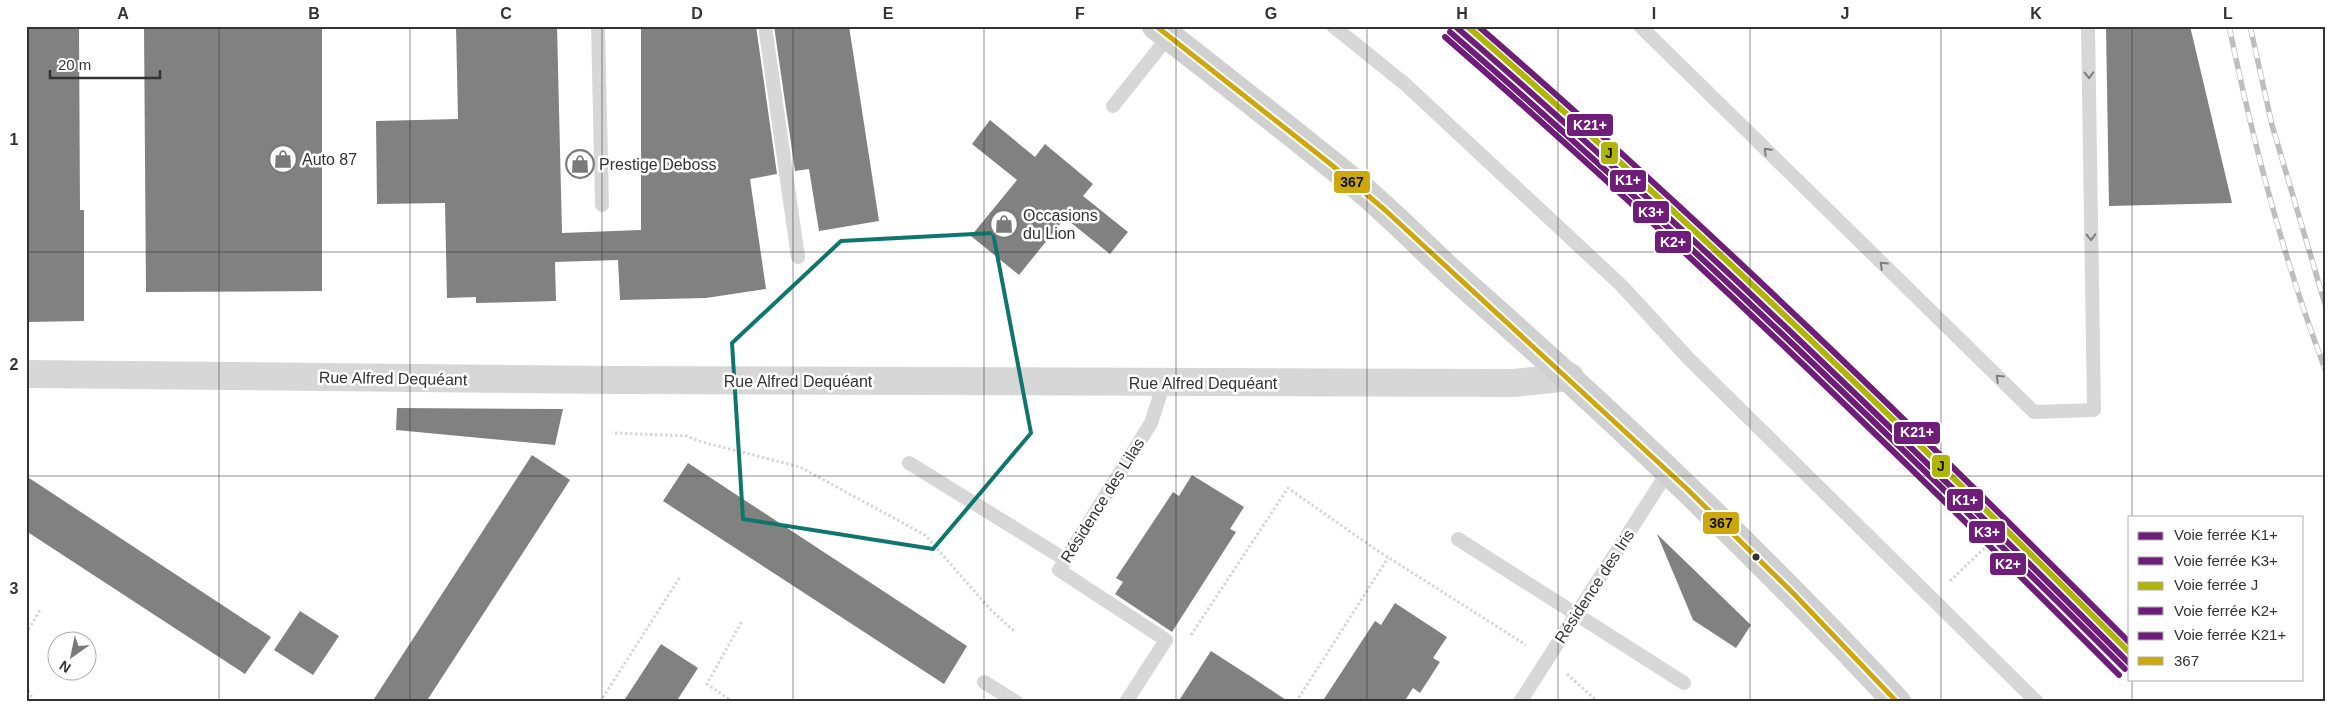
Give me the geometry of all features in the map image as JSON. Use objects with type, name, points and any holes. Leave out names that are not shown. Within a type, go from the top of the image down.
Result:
[{"type":"street","points":[[1162,31],[1360,188],[1462,283],[1570,377],[1604,412],[1669,470],[1835,636],[1897,702]]},
{"type":"street","name":"Rue Alfred Dequéant","points":[[26,374],[1164,383],[1514,383],[1570,377]]},
{"type":"lane","points":[[598,26],[602,206]]},
{"type":"lane","points":[[765,26],[798,257]]},
{"type":"lane","points":[[1333,26],[1405,84],[1622,286],[1689,359],[1933,597],[2037,702]]},
{"type":"lane","points":[[1640,26],[2034,412],[2094,410],[2088,26]]},
{"type":"lane","points":[[1113,106],[1162,31]]},
{"type":"lane","name":"Résidence des Lilas","points":[[1126,702],[1166,640],[1059,570],[1151,423],[1164,383]]},
{"type":"lane","points":[[909,464],[1066,560]]},
{"type":"lane","name":"Résidence des Iris","points":[[1520,702],[1575,613],[1669,470]]},
{"type":"lane","points":[[1458,539],[1684,683]]},
{"type":"lane","points":[[984,682],[1016,702]]},
{"type":"path","points":[[615,433],[687,436],[708,444],[800,467],[925,535],[991,610],[1015,632]]},
{"type":"path","points":[[1191,636],[1288,488],[1388,558],[1547,658],[1596,697],[1598,702]]},
{"type":"path","points":[[1933,597],[2014,520]]},
{"type":"path","points":[[1296,702],[1388,558]]},
{"type":"path","points":[[600,702],[680,577]]},
{"type":"path","points":[[26,634],[40,610]]},
{"type":"path","points":[[733,702],[707,684],[742,621]]},
{"type":"path","points":[[26,686],[34,702]]},
{"type":"highlighted area","points":[[993,233],[1031,433],[933,549],[743,519],[732,343],[841,241]]},
{"type":"building","points":[[26,26],[79,26],[80,210],[84,210],[84,321],[26,322]]},
{"type":"building","points":[[144,26],[322,26],[322,291],[146,292]]},
{"type":"building","points":[[456,26],[557,26],[562,233],[641,230],[641,26],[756,26],[777,174],[750,179],[766,289],[706,298],[620,300],[618,260],[555,262],[556,301],[476,303],[476,297],[447,298],[445,203],[377,204],[376,121],[458,119]]},
{"type":"building","points":[[774,26],[849,26],[879,221],[819,231],[809,169],[795,171]]},
{"type":"building","points":[[2106,26],[2190,26],[2232,203],[2109,206]]},
{"type":"building","points":[[990,120],[1035,157],[1045,144],[1093,184],[1083,196],[1128,232],[1110,254],[1065,218],[1019,275],[971,236],[1017,180],[972,144]]},
{"type":"building","points":[[397,408],[563,409],[555,445],[396,430]]},
{"type":"building","points":[[532,455],[570,480],[526,548],[426,702],[372,702]]},
{"type":"building","points":[[688,463],[967,646],[944,684],[663,501]]},
{"type":"building","points":[[1192,475],[1244,507],[1230,529],[1236,532],[1172,632],[1115,594],[1123,582],[1116,578],[1173,492],[1179,496]]},
{"type":"building","points":[[26,476],[271,637],[245,674],[26,531]]},
{"type":"building","points":[[1657,534],[1751,625],[1736,648],[1693,620]]},
{"type":"building","points":[[1395,603],[1447,637],[1433,658],[1440,662],[1420,693],[1413,688],[1404,702],[1322,702],[1375,621],[1381,625]]},
{"type":"building","points":[[300,611],[339,636],[313,675],[274,650]]},
{"type":"building","points":[[661,644],[698,668],[676,702],[623,702]]},
{"type":"building","points":[[1211,651],[1253,678],[1289,702],[1178,702]]},
{"type":"railway","points":[[2229,26],[2248,113],[2282,242],[2325,369]]},
{"type":"railway","points":[[2250,26],[2272,125],[2325,304]]},
{"type":"rail line","name":"K1+","points":[[1455,26],[1714,259],[1882,419],[2128,662]]},
{"type":"rail line","name":"J","points":[[1467,26],[1637,178],[1804,334],[1968,492],[2128,651]]},
{"type":"rail line","name":"K21+","points":[[1478,26],[1728,251],[1890,406],[2128,641]]},
{"type":"rail line","name":"K3+","points":[[1450,32],[1623,186],[1793,344],[2125,669]]},
{"type":"rail line","name":"K2+","points":[[1445,37],[1704,270],[1872,430],[2119,675]]},
{"type":"transit line","name":"367","points":[[1156,26],[1333,166],[1385,210],[1686,488],[1793,593],[1897,702]]},
{"type":"place","name":"Auto 87","points":[[283,159]]},
{"type":"place","name":"Prestige Deboss","points":[[580,164]]},
{"type":"place","name":"Occasions du Lion","points":[[1004,224]]}]
